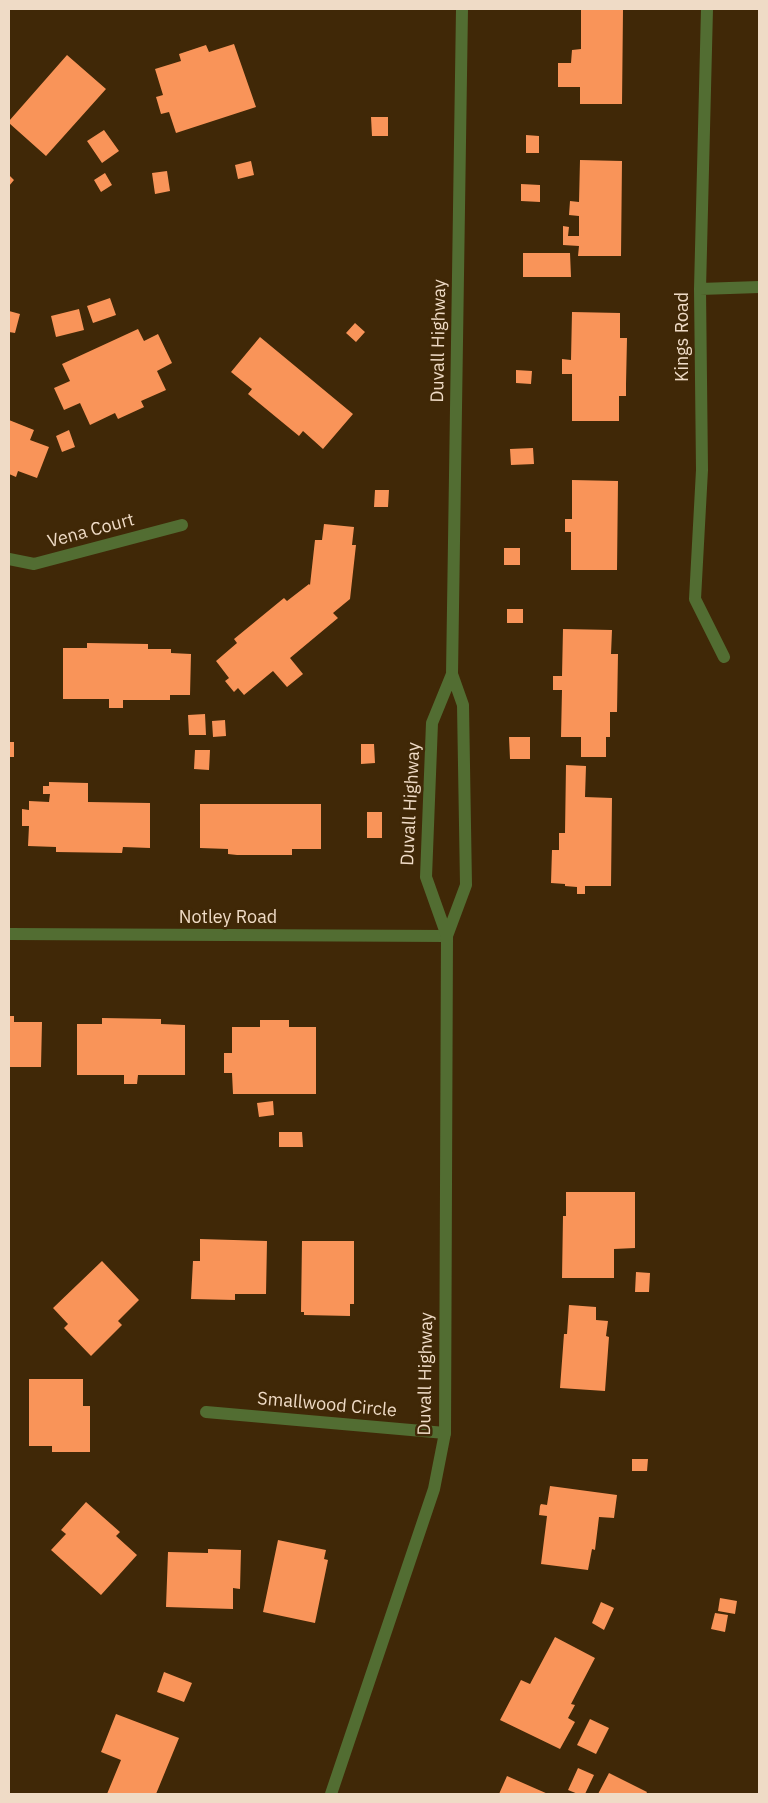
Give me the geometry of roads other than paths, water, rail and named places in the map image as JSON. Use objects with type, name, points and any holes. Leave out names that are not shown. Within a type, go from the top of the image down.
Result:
[{"type":"street","name":"Duvall Highway","points":[[446,936],[466,885],[463,705],[452,674],[462,9]]},
{"type":"street","name":"Kings Road","points":[[707,9],[700,289],[702,464],[696,599],[724,657]]},
{"type":"street","points":[[700,289],[759,287]]},
{"type":"street","name":"Vena Court","points":[[9,559],[34,564],[182,525]]},
{"type":"street","name":"Duvall Highway","points":[[332,1794],[434,1489],[445,1434],[446,936],[426,877],[432,723],[452,674]]},
{"type":"street","name":"Notley Road","points":[[9,934],[446,936]]},
{"type":"street","name":"Smallwood Circle","points":[[206,1412],[445,1434]]}]
